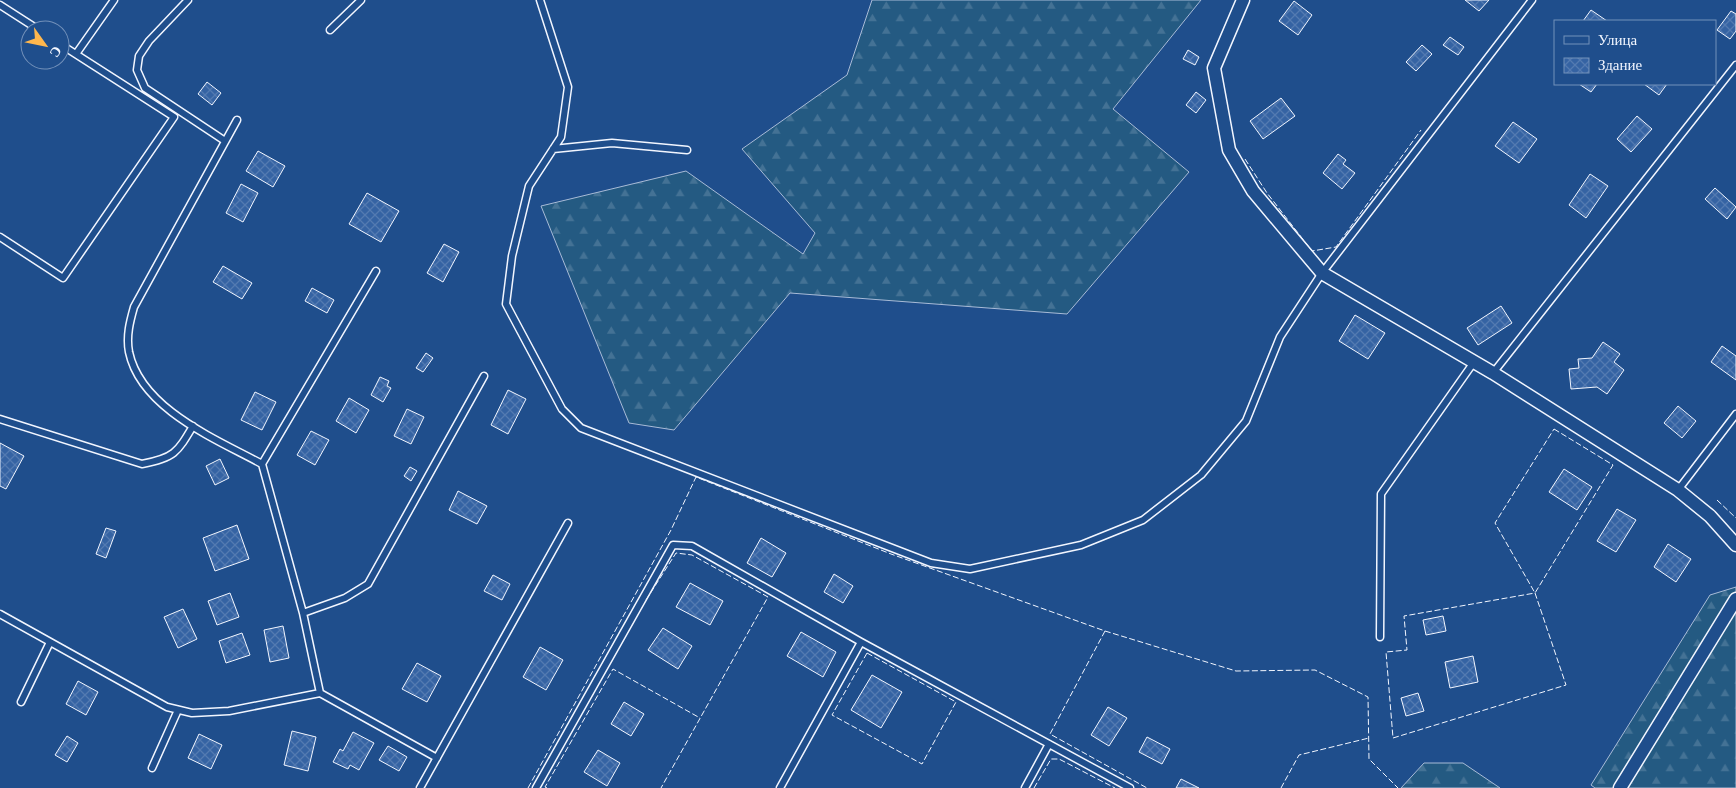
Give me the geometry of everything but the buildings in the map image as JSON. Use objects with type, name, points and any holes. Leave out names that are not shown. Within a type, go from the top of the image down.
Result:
[{"type":"street","points":[[1243,0],[1214,68],[1228,150],[1253,191],[1322,274],[1493,373],[1678,490],[1710,516],[1736,544]]},
{"type":"street","points":[[1620,788],[1736,599]]},
{"type":"lane","points":[[76,54],[114,0]]},
{"type":"lane","points":[[188,0],[149,41],[139,56],[137,70],[145,88],[225,141]]},
{"type":"lane","points":[[330,30],[361,0]]},
{"type":"lane","points":[[540,0],[568,87],[561,136],[529,186],[512,256],[506,304],[562,409],[581,428],[931,563],[970,569],[1081,545],[1143,520],[1200,476],[1246,421],[1280,337],[1322,274],[1532,0]]},
{"type":"lane","points":[[0,5],[23,20]]},
{"type":"lane","points":[[0,237],[63,278],[174,117],[70,50]]},
{"type":"lane","points":[[1493,373],[1736,64]]},
{"type":"lane","points":[[237,120],[134,307],[128,329],[129,352],[138,377],[156,398],[192,426],[262,464]]},
{"type":"lane","points":[[552,149],[612,143],[687,150]]},
{"type":"lane","points":[[320,693],[303,613],[262,464],[376,270]]},
{"type":"lane","points":[[1380,637],[1381,494],[1474,362]]},
{"type":"lane","points":[[303,613],[344,598],[368,584],[484,376]]},
{"type":"lane","points":[[1678,490],[1736,414]]},
{"type":"lane","points":[[0,419],[142,464],[161,461],[178,452],[192,426]]},
{"type":"lane","points":[[420,788],[568,523]]},
{"type":"lane","points":[[536,788],[673,545],[692,546],[861,642],[1130,788]]},
{"type":"lane","points":[[0,614],[166,707],[192,713],[229,711],[320,693],[437,758]]},
{"type":"lane","points":[[21,702],[50,642]]},
{"type":"lane","points":[[780,788],[861,642]]},
{"type":"lane","points":[[152,768],[178,710]]},
{"type":"lane","points":[[1025,788],[1049,744]]},
{"type":"green space","points":[[872,0],[1201,0],[1113,109],[1189,172],[1067,314],[790,293],[674,430],[629,423],[541,206],[686,171],[803,254],[815,233],[742,149],[847,75]]},
{"type":"green space","points":[[1736,587],[1736,788],[1595,788],[1591,785],[1710,595]]},
{"type":"green space","points":[[1424,763],[1463,763],[1500,788],[1401,788]]},
{"type":"fence","points":[[1245,159],[1267,193],[1312,251],[1336,247],[1421,130]]},
{"type":"fence","points":[[1554,429],[1613,465],[1535,593],[1495,523],[1554,429]]},
{"type":"fence","points":[[528,788],[671,530],[696,477],[891,554],[1105,631],[1236,671],[1315,670],[1368,697],[1369,759],[1398,788]]},
{"type":"fence","points":[[1717,500],[1736,518]]},
{"type":"fence","points":[[646,600],[676,553],[692,555],[768,597],[661,788]]},
{"type":"fence","points":[[1535,593],[1566,685],[1393,738],[1386,652],[1407,650],[1404,616],[1535,593]]},
{"type":"fence","points":[[1105,631],[1050,734],[1147,788]]},
{"type":"fence","points":[[867,653],[956,702],[922,764],[832,715],[867,653]]},
{"type":"fence","points":[[547,788],[545,787],[613,669],[700,718]]},
{"type":"fence","points":[[1281,788],[1299,755],[1369,738]]},
{"type":"fence","points":[[1034,788],[1051,759],[1059,759],[1115,788]]}]
